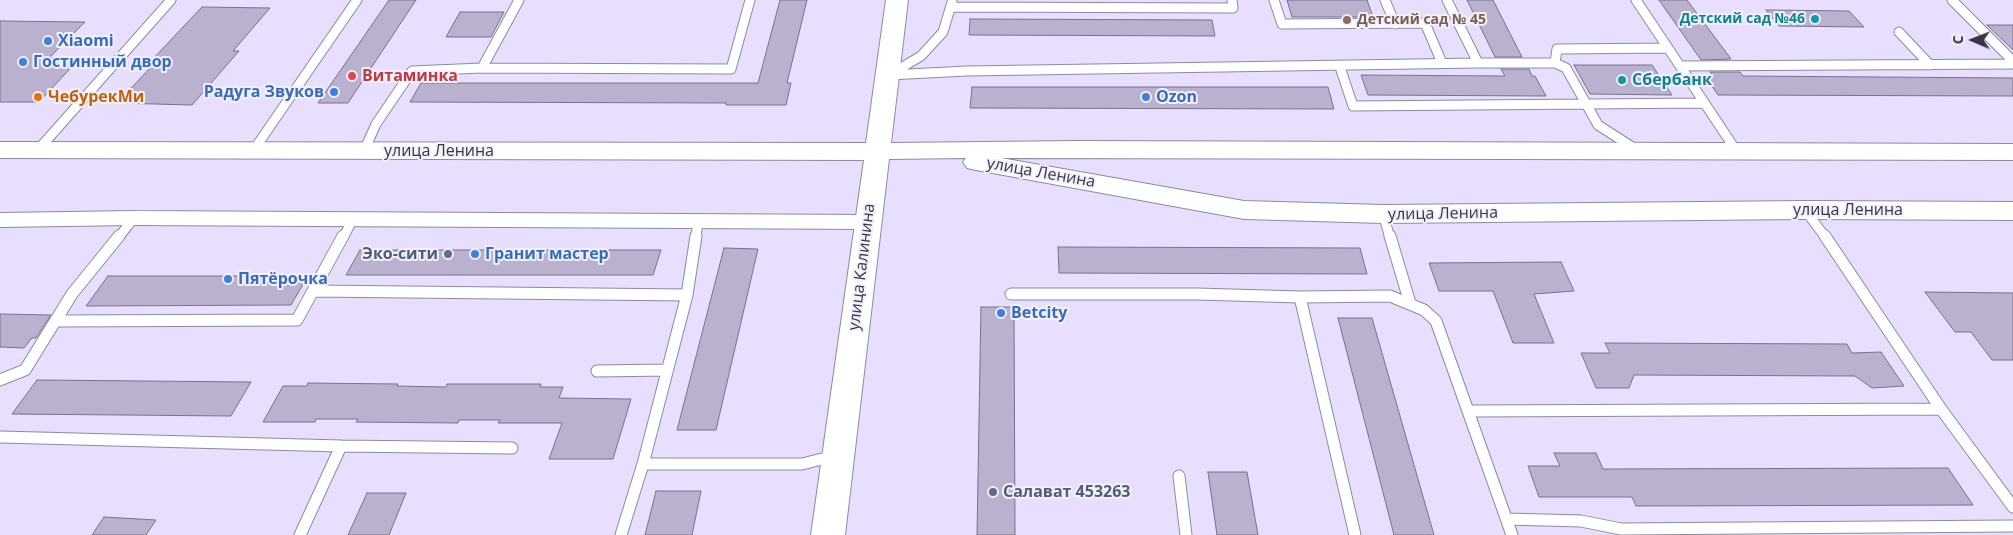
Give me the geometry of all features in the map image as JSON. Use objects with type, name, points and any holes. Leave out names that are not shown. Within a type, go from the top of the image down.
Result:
[{"type":"street","name":"улица Калинина","points":[[828,535],[877,152],[889,75],[897,0]]},
{"type":"street","name":"улица Ленина","points":[[0,150],[877,152],[978,149],[2013,152]]},
{"type":"street","name":"улица Ленина","points":[[877,152],[959,159],[1244,210],[1383,214],[1805,210],[2010,214]]},
{"type":"street","points":[[0,220],[134,218],[868,222]]},
{"type":"lane","points":[[37,150],[171,0]]},
{"type":"lane","points":[[254,150],[357,0]]},
{"type":"lane","points":[[482,68],[519,0]]},
{"type":"lane","points":[[364,150],[376,124],[412,71],[482,68],[731,69],[750,0]]},
{"type":"lane","points":[[889,75],[920,56],[943,32],[952,3],[1234,8],[1232,0]]},
{"type":"lane","points":[[1274,0],[1282,24],[1425,23],[1442,63]]},
{"type":"lane","points":[[1385,0],[1395,24]]},
{"type":"lane","points":[[1447,0],[1478,63]]},
{"type":"lane","points":[[1636,0],[1737,152]]},
{"type":"lane","points":[[1952,0],[2013,62]]},
{"type":"lane","points":[[1899,32],[1930,65]]},
{"type":"lane","points":[[1555,63],[1557,49],[1668,48]]},
{"type":"lane","points":[[1680,66],[1930,65],[2013,62]]},
{"type":"lane","points":[[889,75],[967,71],[1340,67],[1442,63],[1555,63],[1566,68],[1598,124],[1640,152]]},
{"type":"lane","points":[[1340,67],[1353,106],[1704,103]]},
{"type":"lane","points":[[1805,210],[1825,236],[1940,410],[2013,507]]},
{"type":"lane","points":[[1383,214],[1410,303]]},
{"type":"lane","points":[[0,380],[25,370],[72,294],[134,218]]},
{"type":"lane","points":[[55,321],[297,320],[353,219]]},
{"type":"lane","points":[[621,535],[643,464],[687,295],[698,221]]},
{"type":"lane","points":[[314,291],[687,295]]},
{"type":"lane","points":[[1011,294],[1390,296],[1410,303],[1424,310],[1436,321],[1512,535]]},
{"type":"lane","points":[[1300,297],[1355,535]]},
{"type":"lane","points":[[597,371],[667,370]]},
{"type":"lane","points":[[1469,411],[1940,410]]},
{"type":"lane","points":[[0,437],[341,446],[512,448]]},
{"type":"lane","points":[[300,535],[341,446]]},
{"type":"lane","points":[[643,464],[802,464],[839,454]]},
{"type":"lane","points":[[1179,476],[1186,535]]},
{"type":"lane","points":[[1507,520],[1581,521],[1621,528],[2013,526]]},
{"type":"building","points":[[389,0],[416,0],[348,103],[318,103]]},
{"type":"building","points":[[780,0],[807,0],[787,83],[791,83],[786,105],[726,105],[726,103],[410,102],[421,83],[758,83]]},
{"type":"building","points":[[1287,0],[1367,0],[1373,17],[1292,17]]},
{"type":"building","points":[[1467,0],[1493,0],[1522,57],[1495,57]]},
{"type":"building","points":[[1659,0],[1687,0],[1731,59],[1701,60]]},
{"type":"building","points":[[202,7],[270,8],[233,51],[239,51],[192,105],[117,103],[153,65],[150,62]]},
{"type":"building","name":"Детский сад №46","points":[[1766,10],[1849,11],[1864,27],[1779,26]]},
{"type":"building","points":[[460,12],[504,12],[491,37],[446,37]]},
{"type":"building","points":[[970,19],[1212,20],[1215,36],[969,35]]},
{"type":"building","name":"Гостинный двор","points":[[0,21],[85,22],[49,58],[80,58],[39,102],[0,102]]},
{"type":"building","points":[[1987,25],[2013,25],[2013,50]]},
{"type":"building","name":"Сбербанк","points":[[1574,65],[1652,65],[1672,95],[1590,94]]},
{"type":"building","points":[[1501,69],[1529,69],[1546,96],[1368,95],[1361,75],[1505,76]]},
{"type":"building","points":[[1710,72],[1740,72],[1743,76],[2013,78],[2013,96],[1718,95],[1705,76],[1713,76]]},
{"type":"building","points":[[972,87],[1328,87],[1334,109],[970,108]]},
{"type":"building","points":[[1058,247],[1360,248],[1367,274],[1059,273]]},
{"type":"building","points":[[724,248],[758,249],[716,430],[677,430]]},
{"type":"building","points":[[360,250],[661,250],[653,275],[346,275]]},
{"type":"building","points":[[1561,262],[1574,291],[1534,294],[1554,343],[1513,343],[1493,291],[1439,291],[1429,263]]},
{"type":"building","points":[[108,276],[308,276],[291,305],[86,306]]},
{"type":"building","points":[[1925,292],[2013,293],[2013,360],[1992,360],[1971,332],[1955,332]]},
{"type":"building","points":[[981,307],[1014,307],[1015,535],[977,535]]},
{"type":"building","points":[[0,314],[51,315],[36,338],[32,338],[24,348],[0,347]]},
{"type":"building","points":[[1338,318],[1372,318],[1434,535],[1394,535]]},
{"type":"building","points":[[1605,343],[1847,344],[1852,353],[1881,352],[1904,386],[1872,388],[1855,376],[1634,375],[1629,388],[1596,388],[1581,353],[1610,353]]},
{"type":"building","points":[[37,380],[251,382],[231,416],[12,414]]},
{"type":"building","points":[[308,383],[398,384],[397,386],[446,387],[447,384],[541,384],[540,387],[563,387],[559,398],[631,399],[613,459],[549,459],[562,423],[498,423],[500,420],[459,420],[458,423],[356,422],[358,419],[316,419],[315,422],[263,422],[283,386],[307,386]]},
{"type":"building","points":[[1554,453],[1596,453],[1603,469],[1948,468],[1973,505],[1636,506],[1632,497],[1539,497],[1528,466],[1560,466]]},
{"type":"building","points":[[1208,472],[1247,472],[1258,535],[1217,535]]},
{"type":"building","points":[[656,491],[701,491],[692,535],[645,535]]},
{"type":"building","points":[[367,493],[406,493],[389,535],[348,535]]},
{"type":"building","points":[[104,517],[156,520],[146,535],[92,535]]},
{"type":"place","name":"Детский сад №46","points":[[1815,19]]},
{"type":"place","name":"Детский сад № 45","points":[[1347,20]]},
{"type":"place","name":"Xiaomi","points":[[48,41]]},
{"type":"place","name":"Гостинный двор","points":[[23,62]]},
{"type":"place","name":"Витаминка","points":[[352,76]]},
{"type":"place","name":"Сбербанк","points":[[1622,80]]},
{"type":"place","name":"Радуга Звуков","points":[[334,92]]},
{"type":"place","name":"ЧебурекМи","points":[[38,97]]},
{"type":"place","name":"Ozon","points":[[1146,97]]},
{"type":"place","name":"Эко-сити","points":[[448,254]]},
{"type":"place","name":"Гранит мастер","points":[[475,254]]},
{"type":"place","name":"Пятёрочка","points":[[228,279]]},
{"type":"place","name":"Betcity","points":[[1001,313]]},
{"type":"place","name":"Салават 453263","points":[[993,492]]}]
